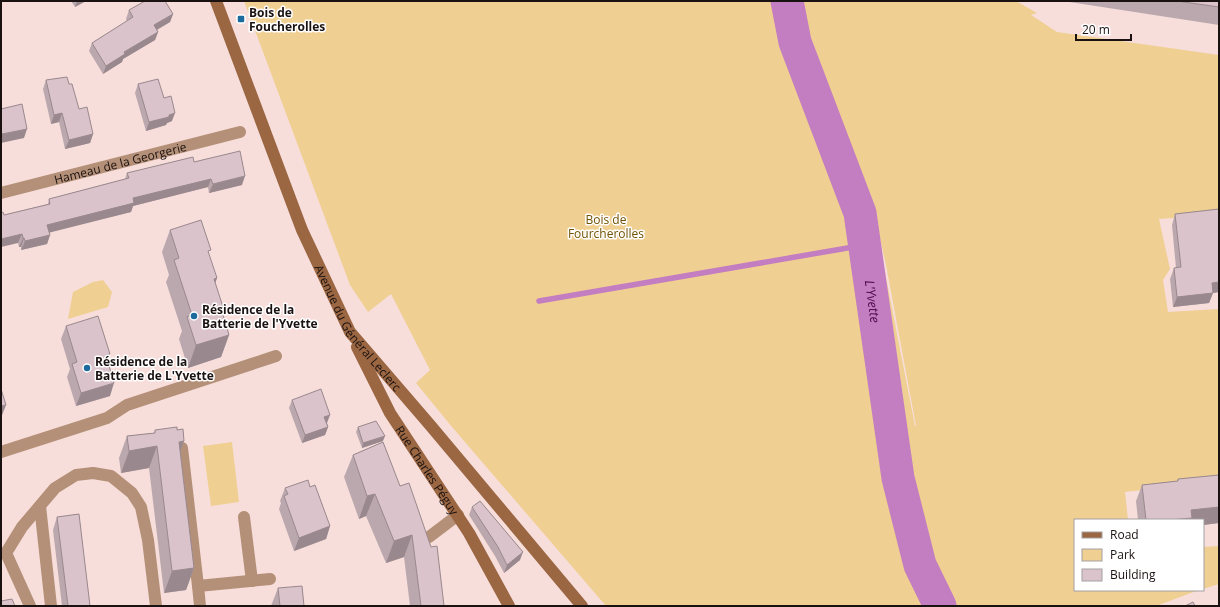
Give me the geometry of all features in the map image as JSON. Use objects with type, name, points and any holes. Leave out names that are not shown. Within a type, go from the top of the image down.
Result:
[{"type":"main road","name":"Avenue du Général Leclerc","points":[[216,1],[302,230],[350,332],[582,606]]},
{"type":"main road","name":"Rue Charles Péguy","points":[[350,332],[390,413],[458,515],[484,558],[509,606]]},
{"type":"street","name":"Hameau de la Georgerie","points":[[1,193],[240,132]]},
{"type":"street","points":[[1,452],[107,418],[127,405],[276,356]]},
{"type":"street","points":[[182,448],[200,606]]},
{"type":"street","points":[[30,606],[6,553],[22,527],[55,488],[76,475],[93,473],[111,476],[132,492],[141,506],[148,540],[156,606]]},
{"type":"street","points":[[40,506],[51,606]]},
{"type":"street","points":[[429,538],[458,515]]},
{"type":"street","points":[[244,517],[252,581]]},
{"type":"street","points":[[198,586],[270,579]]},
{"type":"green space","name":"Bois de Fourcherolles","points":[[244,1],[1016,1],[1037,13],[1031,15],[1057,32],[1219,55],[1219,215],[1159,219],[1170,269],[1163,280],[1168,312],[1219,309],[1219,481],[1125,492],[1128,519],[1074,519],[1074,591],[1196,591],[1156,606],[606,606],[416,383],[430,370],[391,294],[368,312],[350,285]],"holes":[[[869,190],[886,265],[915,426]]]},
{"type":"green space","points":[[103,280],[112,292],[108,307],[68,319],[73,292],[93,282]]},
{"type":"green space","points":[[232,442],[239,502],[211,506],[203,446]]},
{"type":"green space","points":[[1219,546],[1219,584],[1204,589],[1204,547]]},
{"type":"building","points":[[145,1],[165,1],[173,14],[154,25],[158,32],[124,52],[125,54],[106,66],[92,43],[133,17],[129,10]]},
{"type":"building","points":[[1177,1],[1219,1],[1219,7]]},
{"type":"building","points":[[67,77],[69,84],[72,84],[79,109],[87,107],[93,134],[69,140],[62,113],[54,115],[46,80]]},
{"type":"building","points":[[158,79],[164,98],[171,96],[175,113],[169,115],[169,117],[149,122],[138,84]]},
{"type":"building","points":[[22,104],[27,129],[2,134],[1,109]]},
{"type":"building","points":[[240,151],[245,176],[213,184],[211,179],[133,198],[134,203],[47,225],[50,235],[25,241],[22,234],[1,239],[1,213],[3,212],[4,215],[50,204],[49,199],[129,178],[127,173],[193,157],[194,162]]},
{"type":"building","points":[[1219,209],[1219,282],[1212,283],[1213,293],[1177,297],[1174,268],[1181,267],[1175,214]]},
{"type":"building","points":[[201,220],[211,250],[208,251],[217,278],[214,279],[223,307],[221,308],[229,335],[196,345],[187,317],[192,315],[174,260],[179,258],[170,230]]},
{"type":"building","name":"Résidence de la Batterie de L'Yvette","points":[[98,316],[110,354],[106,355],[114,383],[81,393],[72,364],[77,362],[66,326]]},
{"type":"building","points":[[1,389],[6,405],[1,406]]},
{"type":"building","points":[[321,389],[330,415],[324,417],[328,427],[305,435],[292,400]]},
{"type":"building","points":[[376,421],[385,436],[363,443],[358,427]]},
{"type":"building","points":[[177,427],[177,430],[183,429],[184,441],[179,442],[194,568],[172,571],[157,446],[129,451],[127,436],[155,433],[155,430]]},
{"type":"building","points":[[383,442],[400,486],[409,483],[431,547],[437,546],[444,606],[421,606],[412,535],[394,541],[375,494],[367,496],[353,455]]},
{"type":"building","points":[[1219,475],[1219,507],[1191,510],[1192,518],[1146,519],[1142,485],[1178,481],[1178,479]]},
{"type":"building","points":[[308,480],[310,487],[315,485],[330,526],[299,538],[284,496],[288,494],[285,488]]},
{"type":"building","points":[[480,501],[523,552],[507,565],[498,547],[472,507]]},
{"type":"building","points":[[79,514],[90,606],[68,606],[57,517]]},
{"type":"building","points":[[302,586],[304,606],[280,606],[278,588]]},
{"type":"building","points":[[12,599],[15,606],[1,606],[1,601]]},
{"type":"building","points":[[1193,602],[1195,606],[1185,606]]},
{"type":"waterway","name":"L'Yvette","points":[[787,1],[795,42],[860,213],[898,478],[920,565],[940,606]]},
{"type":"waterway","points":[[539,301],[865,245]]},
{"type":"place","name":"Bois de Foucherolles","points":[[241,19]]},
{"type":"place","name":"Résidence de la Batterie de l'Yvette","points":[[194,316]]},
{"type":"place","name":"Résidence de la Batterie de L'Yvette","points":[[87,368]]}]
